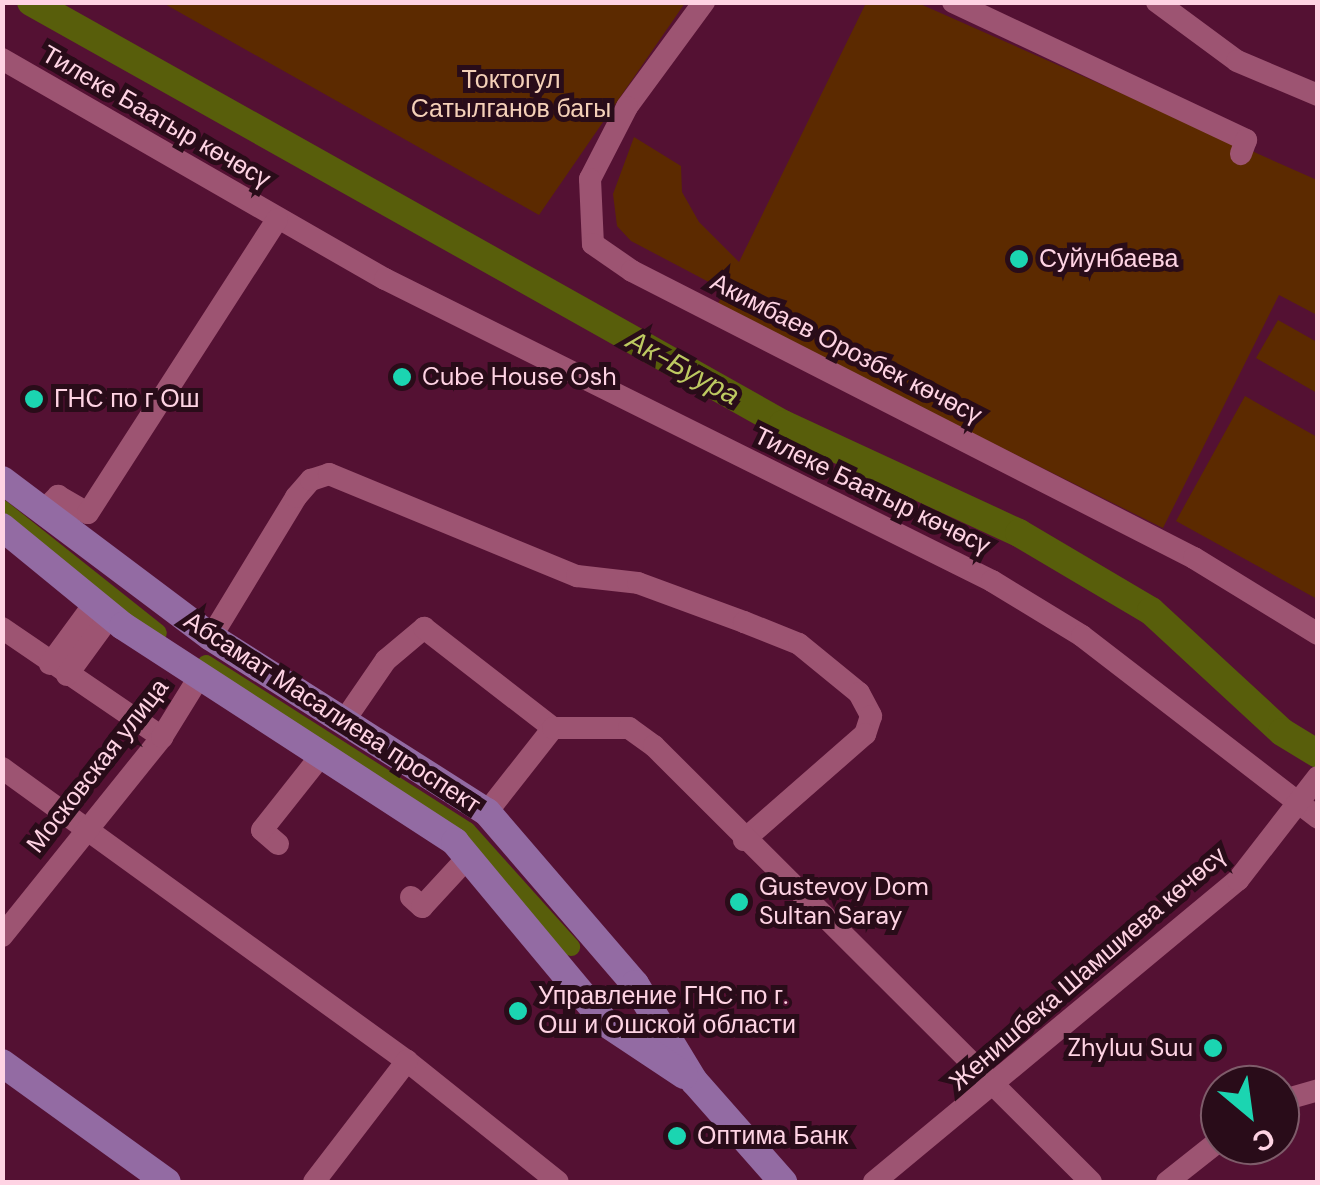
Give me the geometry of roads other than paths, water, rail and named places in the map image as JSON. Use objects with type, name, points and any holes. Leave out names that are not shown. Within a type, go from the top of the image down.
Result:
[{"type":"main road","name":"Абсамат Масалиева проспект","points":[[2,480],[211,637],[488,812],[634,984],[694,1081],[783,1182]]},
{"type":"main road","name":"Абсамат Масалиева проспект","points":[[2,527],[102,610],[199,677],[323,754],[469,856],[606,1023],[694,1081]]},
{"type":"main road","points":[[2,1062],[167,1182]]},
{"type":"street","name":"Акимбаев Орозбек көчөсү","points":[[704,2],[627,107],[590,179],[587,215],[593,244],[632,271],[1194,558],[1318,634]]},
{"type":"street","points":[[953,2],[1246,140],[1241,154]]},
{"type":"street","points":[[1157,2],[1236,61],[1318,95]]},
{"type":"street","name":"Тилеке Баатыр көчөсү","points":[[2,60],[277,220],[992,581],[1082,636],[1308,812]]},
{"type":"street","points":[[42,512],[58,496],[88,513],[277,220]]},
{"type":"street","points":[[211,637],[296,497],[311,480],[329,474],[577,576],[638,583],[744,622],[798,644],[859,692],[870,716],[865,734],[744,840]]},
{"type":"street","points":[[58,669],[102,610]]},
{"type":"street","points":[[2,628],[162,737]]},
{"type":"street","points":[[344,720],[386,660],[424,628],[553,728],[636,732],[1091,1182]]},
{"type":"street","name":"Московская улица","points":[[2,936],[162,737],[199,677]]},
{"type":"street","points":[[488,812],[553,728]]},
{"type":"street","points":[[278,844],[262,830],[323,754]]},
{"type":"street","points":[[2,768],[406,1061],[558,1182]]},
{"type":"street","name":"Женишбека Шамшиева көчөсү","points":[[874,1182],[992,1088],[1238,880],[1308,812],[1316,779]]},
{"type":"street","points":[[411,897],[422,908],[469,856]]},
{"type":"street","points":[[314,1182],[406,1061]]},
{"type":"street","points":[[1167,1182],[1200,1156]]},
{"type":"waterway","name":"Ак-Буура","points":[[31,2],[783,424],[1019,533],[1151,611],[1282,732],[1318,754]]},
{"type":"waterway","points":[[2,509],[158,633]]},
{"type":"waterway","points":[[206,664],[467,831],[571,947]]},
{"type":"place","name":"Суйунбаева","points":[[1019,259]]},
{"type":"place","name":"Cube House Osh","points":[[402,377]]},
{"type":"place","name":"ГНС по г Ош","points":[[34,399]]},
{"type":"place","name":"Gustevoy Dom Sultan Saray","points":[[739,902]]},
{"type":"place","name":"Управление ГНС по г. Ош и Ошской области","points":[[518,1011]]},
{"type":"place","name":"Zhyluu Suu","points":[[1213,1048]]},
{"type":"place","name":"Оптима Банк","points":[[677,1136]]},
{"type":"park label","name":"Токтогул Сатылганов багы","points":[[511,96]]}]
